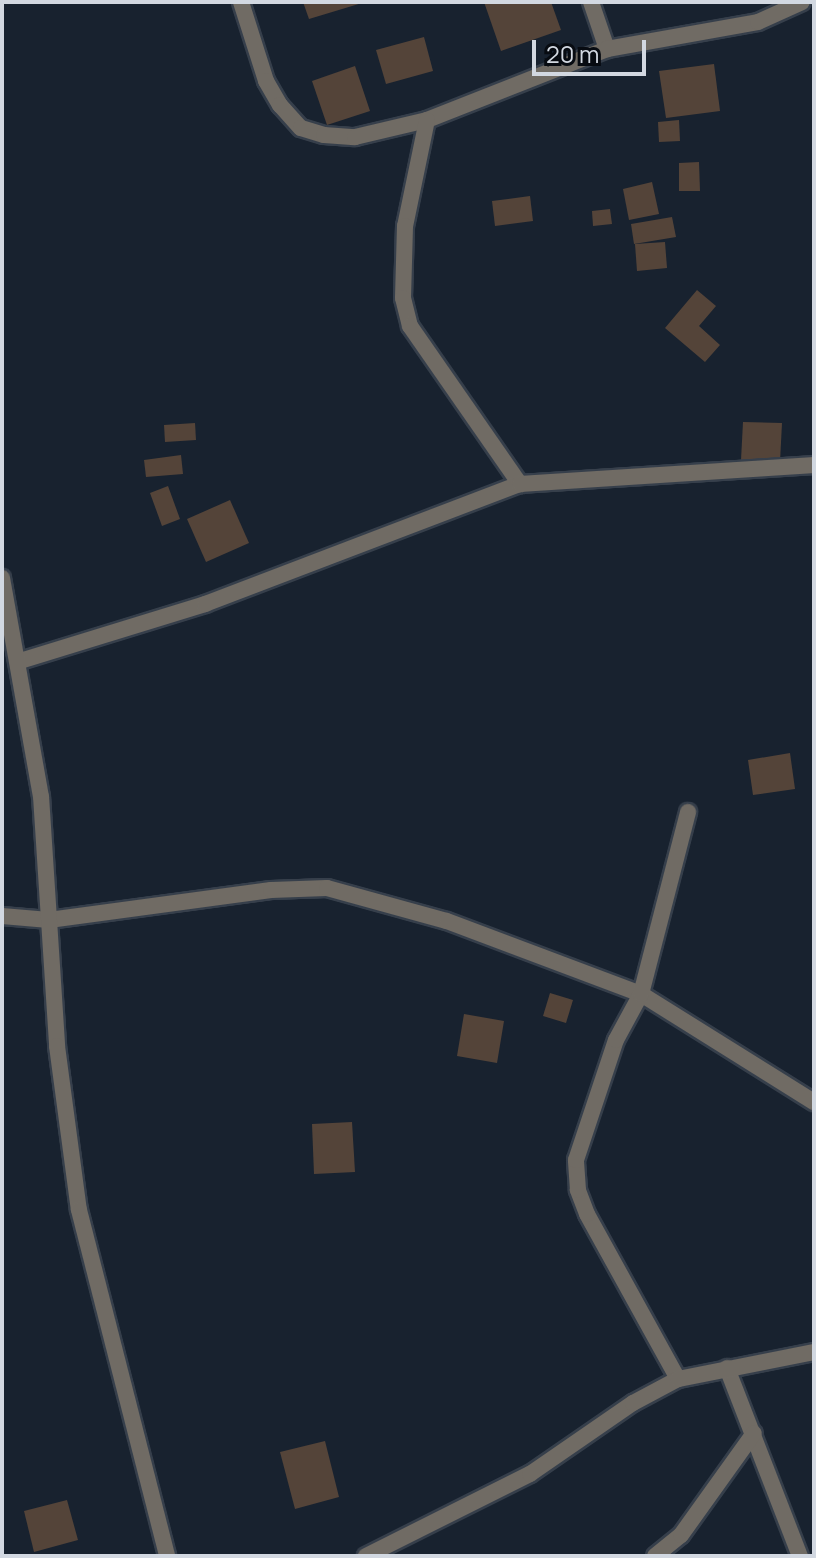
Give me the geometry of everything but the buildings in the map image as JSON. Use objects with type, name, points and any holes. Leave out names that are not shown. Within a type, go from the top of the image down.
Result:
[{"type":"street","points":[[241,2],[266,81],[289,120],[301,128],[355,137],[427,120],[607,49],[758,22],[802,2]]},
{"type":"street","points":[[591,2],[607,49]]},
{"type":"street","points":[[427,120],[405,226],[403,298],[410,326],[520,484]]},
{"type":"street","points":[[20,661],[205,604],[520,484],[814,465]]},
{"type":"street","points":[[2,578],[20,661],[41,796],[65,1120],[79,1210],[167,1556]]},
{"type":"street","points":[[678,1379],[578,1190],[576,1160],[616,1040],[641,994],[688,812]]},
{"type":"street","points":[[2,916],[49,920],[271,890],[327,888],[447,921],[641,994],[814,1102]]},
{"type":"street","points":[[366,1556],[530,1474],[633,1403],[678,1379],[814,1352]]},
{"type":"street","points":[[727,1368],[800,1556]]},
{"type":"street","points":[[655,1556],[681,1535],[754,1433]]}]
